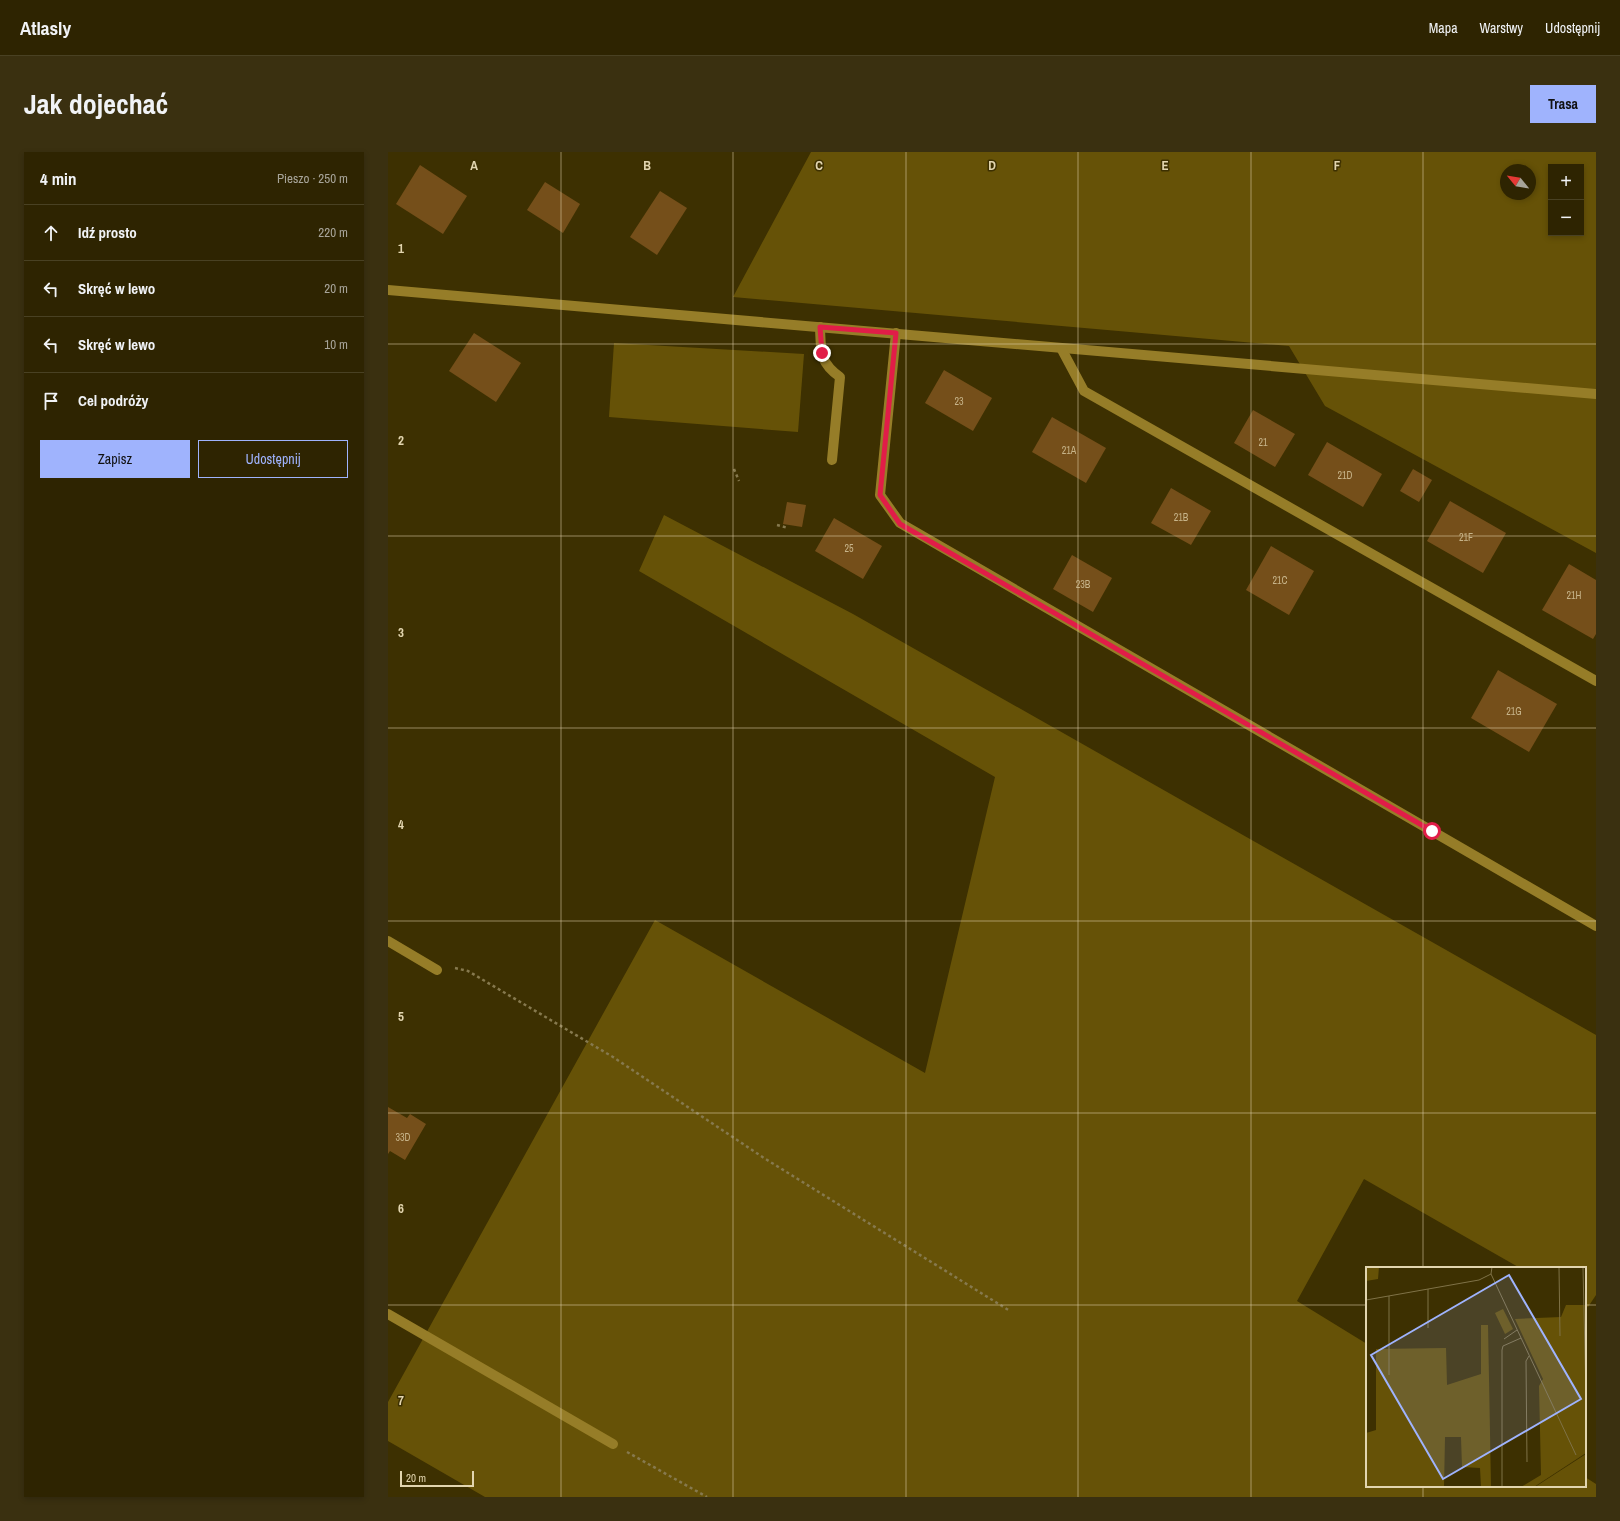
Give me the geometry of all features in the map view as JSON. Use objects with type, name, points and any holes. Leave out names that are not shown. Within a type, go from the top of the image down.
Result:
[{"type":"street","points":[[388,290],[1596,394]]},
{"type":"street","points":[[820,327],[822,353],[829,369],[840,377],[832,460]]},
{"type":"street","points":[[896,333],[880,495],[900,524],[1596,926]]},
{"type":"street","points":[[1061,348],[1084,391],[1596,681]]},
{"type":"street","points":[[388,941],[437,970]]},
{"type":"street","points":[[388,1314],[613,1444]]},
{"type":"path","points":[[734,469],[739,481]]},
{"type":"path","points":[[777,525],[788,528]]},
{"type":"path","points":[[437,970],[449,966],[468,971],[613,1057],[764,1158],[1010,1311]]},
{"type":"path","points":[[613,1444],[707,1497]]},
{"type":"shaded area","points":[[811,152],[1596,152],[1596,553],[1325,406],[1289,346],[733,297]]},
{"type":"shaded area","points":[[614,343],[804,354],[798,432],[609,417]]},
{"type":"shaded area","points":[[664,515],[853,614],[1596,1035],[1596,1295],[1588,1307],[1586,1306],[1586,1267],[1518,1267],[1364,1179],[1297,1301],[1366,1343],[1366,1487],[1586,1487],[1586,1478],[1596,1484],[1596,1497],[485,1497],[388,1441],[388,1402],[655,920],[925,1073],[995,777],[639,571]]},
{"type":"building","points":[[420,165],[467,196],[443,234],[396,204]]},
{"type":"building","points":[[545,182],[580,204],[563,233],[527,210]]},
{"type":"building","points":[[660,191],[687,208],[657,255],[630,237]]},
{"type":"building","points":[[474,333],[521,363],[496,402],[449,371]]},
{"type":"building","points":[[944,370],[992,398],[973,431],[925,403]]},
{"type":"building","points":[[1253,410],[1295,434],[1275,467],[1234,443]]},
{"type":"building","points":[[1052,417],[1106,448],[1086,483],[1032,452]]},
{"type":"building","points":[[1327,442],[1382,474],[1363,507],[1308,475]]},
{"type":"building","points":[[1413,469],[1432,480],[1419,502],[1400,491]]},
{"type":"building","points":[[1171,488],[1211,511],[1191,545],[1151,523]]},
{"type":"building","points":[[1450,501],[1506,533],[1483,573],[1427,541]]},
{"type":"building","points":[[787,502],[806,505],[802,527],[783,524]]},
{"type":"building","points":[[834,518],[882,546],[863,579],[815,551]]},
{"type":"building","points":[[1271,546],[1314,571],[1289,615],[1246,590]]},
{"type":"building","points":[[1072,555],[1112,578],[1093,612],[1053,589]]},
{"type":"building","points":[[1569,564],[1596,580],[1596,634],[1593,639],[1542,610]]},
{"type":"building","points":[[1498,670],[1557,704],[1529,752],[1471,718]]},
{"type":"building","points":[[388,1107],[407,1118],[410,1114],[426,1124],[405,1160],[390,1151],[388,1154]]},
{"type":"route","points":[[822,353],[820,327],[896,333],[880,495],[900,524],[1432,831]]}]
